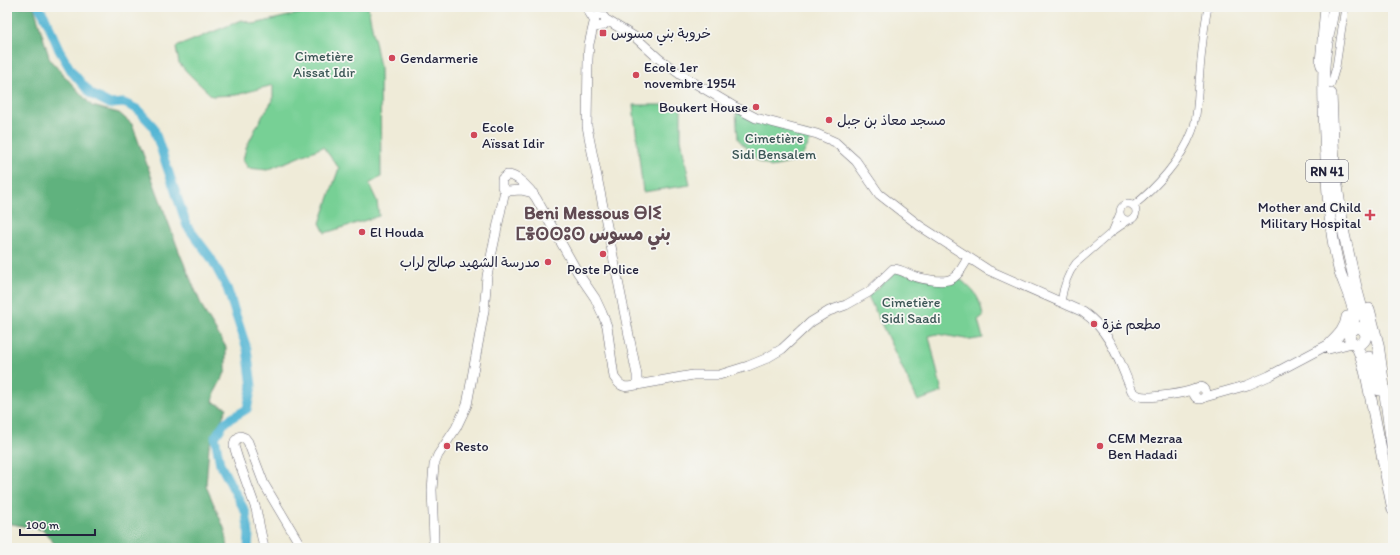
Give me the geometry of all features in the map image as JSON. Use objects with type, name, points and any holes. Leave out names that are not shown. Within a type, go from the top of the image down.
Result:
[{"type":"highway","name":"RN 41","points":[[1334,7],[1326,48],[1327,172],[1332,231],[1339,269],[1354,317],[1353,324],[1367,378],[1393,510]]},
{"type":"highway","name":"RN 41","points":[[1339,7],[1327,82],[1334,165],[1348,251],[1365,320],[1356,338]]},
{"type":"highway","points":[[1342,214],[1346,230],[1356,256],[1378,344],[1387,417]]},
{"type":"highway","points":[[1331,343],[1340,334],[1346,322],[1347,313],[1339,269]]},
{"type":"highway","name":"RN 41","points":[[1356,338],[1365,346],[1387,417],[1393,452]]},
{"type":"main road","points":[[586,7],[599,22],[635,37],[658,58],[681,75],[735,107],[756,118],[803,130],[835,142],[856,161],[879,194],[920,226],[968,258],[1004,277],[1083,312],[1095,321],[1103,330],[1115,350],[1132,391],[1136,395],[1144,397],[1200,393],[1213,390],[1230,390],[1248,385],[1269,376],[1331,343],[1356,338]]},
{"type":"main road","points":[[592,7],[599,22]]},
{"type":"main road","points":[[599,22],[590,38],[588,58],[587,120],[589,137],[637,375],[637,385]]},
{"type":"main road","points":[[434,548],[432,490],[434,465],[438,455],[456,428],[467,406],[484,311],[488,276],[505,190],[501,184],[504,177],[510,175],[515,177],[533,193],[578,272],[596,298],[607,326],[614,377],[618,383],[627,387],[693,375],[718,375],[752,364],[782,350],[811,322],[829,311],[846,305],[869,292],[893,269],[897,269],[914,276],[946,281],[953,279],[968,258]]},
{"type":"main road","points":[[514,190],[518,183],[517,180]]},
{"type":"main road","points":[[505,190],[521,190],[533,193]]},
{"type":"main road","points":[[1297,361],[1356,338]]},
{"type":"main road","points":[[264,548],[256,509],[234,446],[235,441],[240,436],[245,438],[248,442],[264,484],[302,548]]},
{"type":"street","points":[[1061,302],[1066,282],[1072,268],[1080,258],[1112,232],[1134,218],[1135,210],[1175,162],[1193,131],[1202,36],[1208,7]]},
{"type":"street","points":[[1324,7],[1319,62],[1327,82]]},
{"type":"street","points":[[1327,82],[1336,68],[1345,7]]},
{"type":"street","points":[[1112,232],[1123,206],[1128,204],[1135,210]]},
{"type":"street","points":[[1120,213],[1122,218],[1130,220]]},
{"type":"green space","points":[[7,7],[34,7],[50,60],[92,106],[119,113],[132,124],[180,254],[204,311],[226,347],[226,371],[215,392],[213,402],[227,408],[209,446],[206,486],[225,530],[228,548],[58,548],[43,530],[7,523]]},
{"type":"green space","name":"Cimetière Aissat Idir","points":[[327,7],[368,7],[380,67],[381,177],[369,184],[377,201],[379,216],[325,233],[320,223],[339,168],[323,147],[267,170],[248,168],[243,160],[246,148],[260,120],[273,100],[273,85],[236,95],[212,96],[179,63],[176,47],[242,20],[254,24]]},
{"type":"green space","points":[[633,105],[681,105],[681,139],[690,185],[643,192]]},
{"type":"green space","name":"Cimetière Sidi Bensalem","points":[[736,112],[813,136],[801,158],[795,162],[771,167],[757,160],[738,139]]},
{"type":"green space","name":"Cimetière Sidi Saadi","points":[[896,272],[947,282],[960,279],[976,294],[983,316],[978,320],[983,338],[971,340],[937,334],[929,336],[942,392],[918,401],[868,296]]},
{"type":"waterway","points":[[39,7],[46,19],[59,50],[72,72],[91,94],[110,104],[124,103],[137,109],[153,126],[187,226],[211,258],[227,288],[247,349],[252,386],[247,409],[225,422],[215,437],[220,464],[246,513],[249,534],[248,548]]},
{"type":"place","name":"خروبة بني مسوس","points":[[603,33]]},
{"type":"place","name":"Gendarmerie","points":[[392,58]]},
{"type":"place","name":"Ecole 1er novembre 1954","points":[[636,75]]},
{"type":"place","name":"Boukert House","points":[[756,107]]},
{"type":"place","name":"مسجد معاذ بن جبل","points":[[829,120]]},
{"type":"place","name":"Ecole Aïssat Idir","points":[[474,135]]},
{"type":"place","name":"Mother and Child Military Hospital","points":[[1370,215]]},
{"type":"place","name":"El Houda","points":[[362,232]]},
{"type":"place","name":"Poste Police","points":[[603,254]]},
{"type":"place","name":"مدرسة الشهيد صالح لراب","points":[[548,262]]},
{"type":"place","name":"مطعم غزة","points":[[1094,324]]},
{"type":"place","name":"Resto","points":[[447,446]]},
{"type":"place","name":"CEM Mezraa Ben Hadadi","points":[[1100,446]]},
{"type":"district","name":"Beni Messous ⴱⵏⵉ ⵎⴻⵙⵙⵓⵙ بني مسوس","points":[[593,223]]}]
